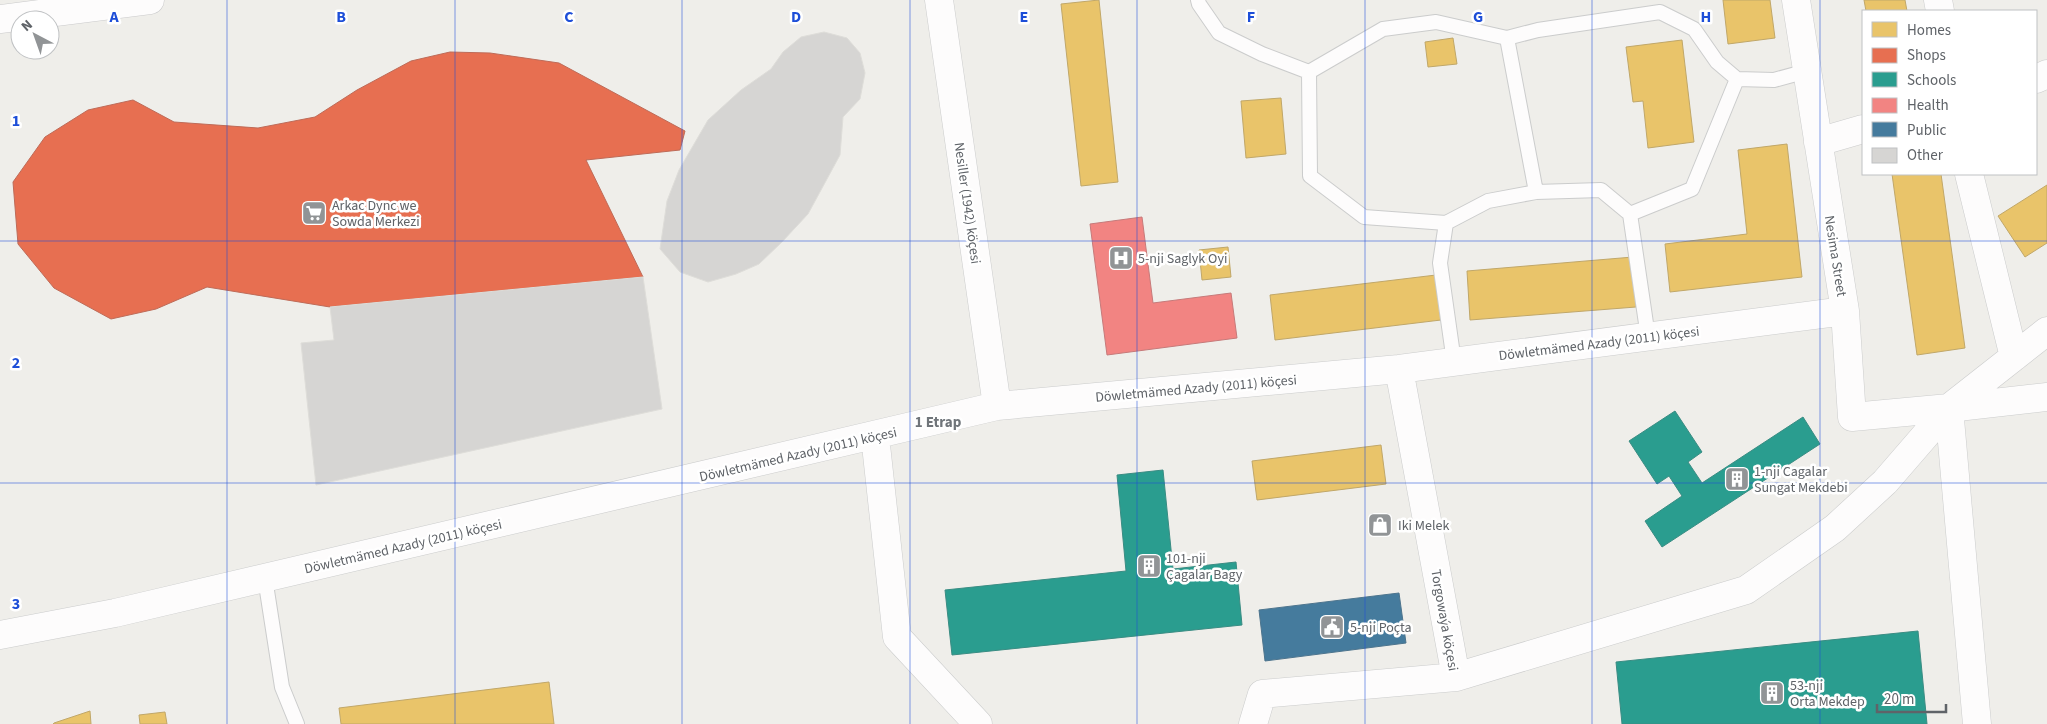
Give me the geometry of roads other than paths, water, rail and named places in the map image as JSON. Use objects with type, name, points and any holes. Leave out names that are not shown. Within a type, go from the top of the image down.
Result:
[{"type":"street","points":[[0,19],[150,0]]},
{"type":"street","name":"Nesiller (1942) köçesi","points":[[939,0],[997,406]]},
{"type":"street","name":"Nesima Street","points":[[1796,0],[1845,311],[1852,417],[1949,408]]},
{"type":"street","points":[[1818,142],[1862,129]]},
{"type":"street","points":[[1968,175],[2014,357]]},
{"type":"street","name":"Döwletmämed Azady (2011) köçesi","points":[[0,635],[115,613],[997,406],[1399,369],[1845,311]]},
{"type":"street","points":[[1456,678],[1746,590],[1835,528],[1885,482],[1949,408],[2047,331]]},
{"type":"street","name":"Torgowaýa köçesi","points":[[1253,724],[1262,694],[1456,678],[1399,369]]},
{"type":"street","points":[[1949,408],[2047,397]]},
{"type":"street","points":[[1949,408],[1978,724]]},
{"type":"street","points":[[875,436],[896,637],[978,724]]},
{"type":"lane","points":[[1198,0],[1219,33],[1262,54],[1310,72]]},
{"type":"lane","points":[[1310,72],[1383,29],[1436,22],[1507,38],[1538,30],[1660,12],[1694,29],[1717,62],[1736,78],[1774,80],[1807,71]]},
{"type":"lane","points":[[1507,38],[1536,192]]},
{"type":"lane","points":[[1310,72],[1310,176],[1364,217],[1446,223],[1488,201],[1536,192],[1601,190],[1630,214],[1648,337]]},
{"type":"lane","points":[[1630,214],[1692,189],[1736,78]]},
{"type":"lane","points":[[1446,223],[1440,263],[1454,362]]},
{"type":"lane","points":[[265,578],[282,687],[297,724]]},
{"type":"place","name":"Arkac Dync we Sowda Merkezi","points":[[314,213]]},
{"type":"place","name":"5-nji Saglyk Oyi","points":[[1121,258]]},
{"type":"place","name":"1-nji Cagalar Sungat Mekdebi","points":[[1737,479]]},
{"type":"place","name":"Iki Melek","points":[[1380,525]]},
{"type":"place","name":"101-nji Çagalar Bagy","points":[[1149,566]]},
{"type":"place","name":"5-nji Poçta","points":[[1332,627]]},
{"type":"place","name":"53-nji Orta Mekdep","points":[[1772,693]]},
{"type":"district","name":"1 Etrap","points":[[938,422]]}]
